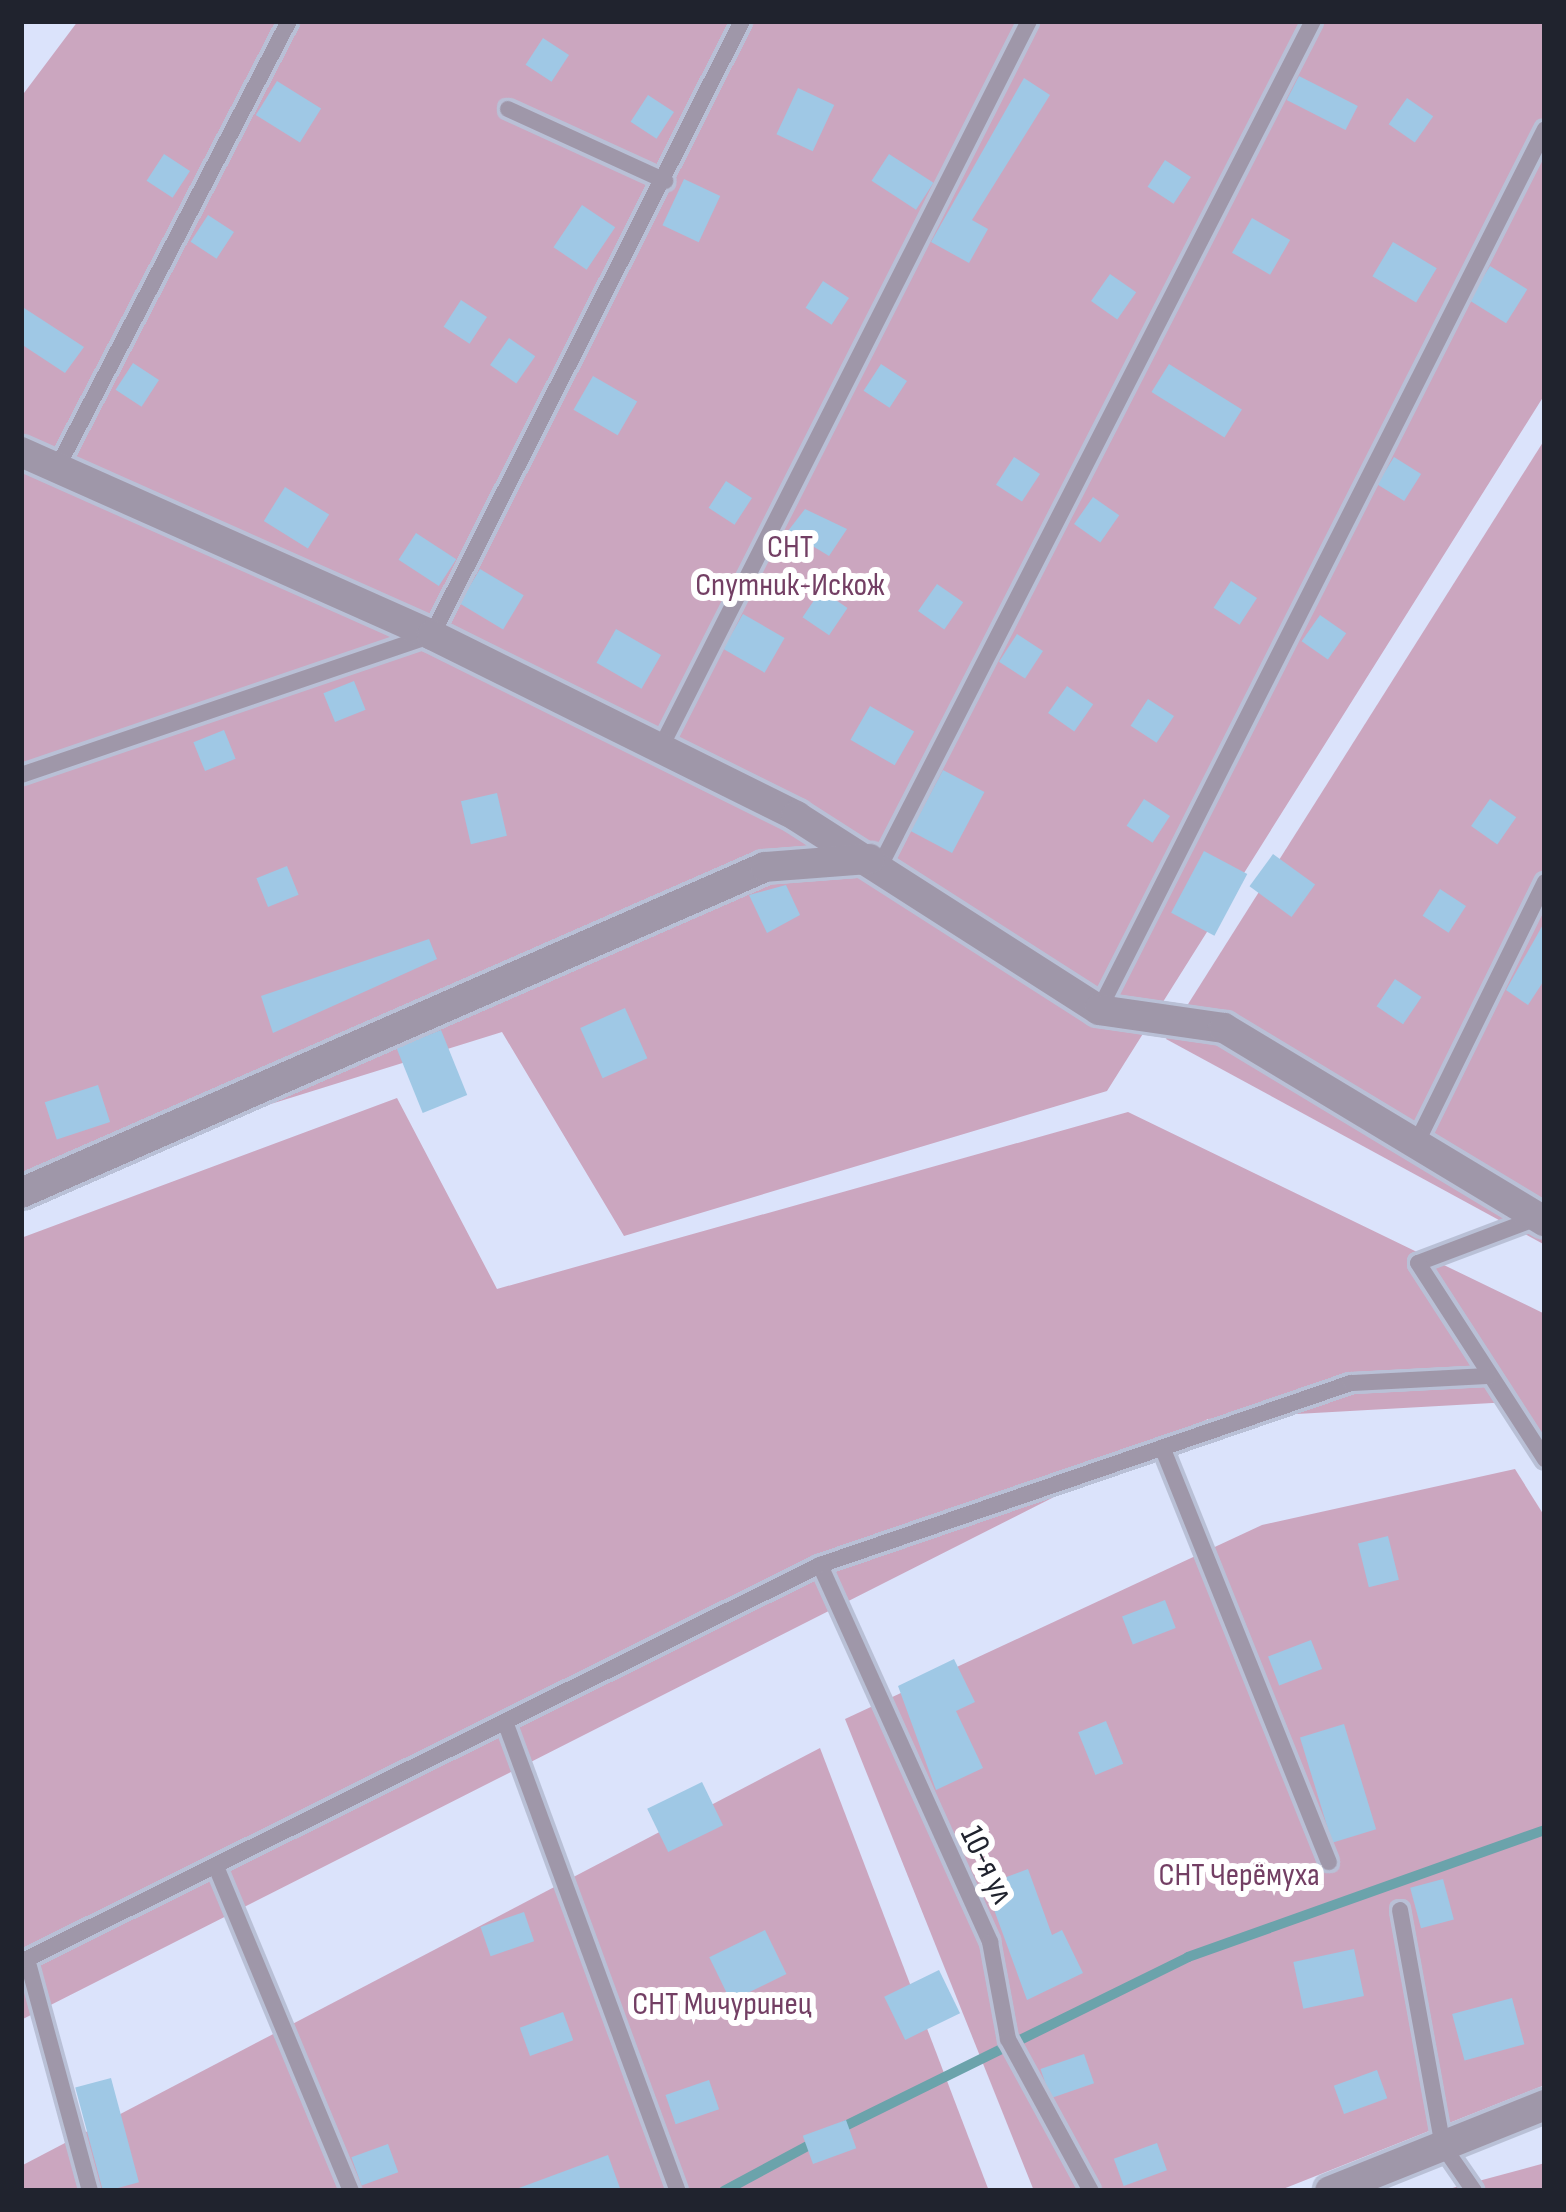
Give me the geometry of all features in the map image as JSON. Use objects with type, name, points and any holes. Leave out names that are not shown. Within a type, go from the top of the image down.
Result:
[{"type":"street","points":[[21,452],[432,635],[876,860],[1099,1010],[1225,1028],[1541,1220]]},
{"type":"street","points":[[21,1193],[765,867],[876,860]]},
{"type":"street","points":[[1330,2191],[1545,2105]]},
{"type":"lane","points":[[58,466],[289,21]]},
{"type":"lane","points":[[21,775],[432,635],[742,21]]},
{"type":"lane","points":[[661,749],[1029,21]]},
{"type":"lane","points":[[876,860],[1313,21]]},
{"type":"lane","points":[[508,110],[665,181]]},
{"type":"lane","points":[[1099,1010],[1545,129]]},
{"type":"lane","points":[[1416,1144],[1545,882]]},
{"type":"lane","points":[[1541,1220],[1418,1263],[1545,1460]]},
{"type":"lane","points":[[90,2191],[27,1959],[507,1727],[820,1565],[1163,1452],[1351,1383],[1489,1376]]},
{"type":"lane","points":[[1163,1452],[1329,1862]]},
{"type":"lane","name":"10-я ул","points":[[820,1565],[990,1942],[1008,2039],[1091,2191]]},
{"type":"lane","points":[[507,1727],[677,2191]]},
{"type":"lane","points":[[217,1869],[351,2191]]},
{"type":"lane","points":[[1400,1910],[1443,2146],[1474,2191]]},
{"type":"green space","name":"СНТ Спутник-Искож","points":[[78,21],[1545,21],[1545,394],[1107,1091],[624,1236],[502,1032],[21,1182],[21,97]]},
{"type":"green space","points":[[1545,439],[1545,1245],[1166,1039]]},
{"type":"green space","points":[[397,1098],[497,1289],[1128,1112],[1545,1314],[1545,1459],[1510,1402],[1208,1419],[21,2020],[21,1238]]},
{"type":"green space","name":"СНТ Черёмуха","points":[[1515,1469],[1545,1517],[1545,2085],[1278,2191],[1034,2191],[845,1719],[1262,1525]]},
{"type":"green space","name":"СНТ Мичуринец","points":[[820,1748],[989,2191],[21,2191],[21,2166]]},
{"type":"green space","points":[[1545,2163],[1545,2191],[1443,2191],[1445,2190]]},
{"type":"building","points":[[543,38],[569,55],[552,82],[526,65]]},
{"type":"building","points":[[1299,76],[1358,106],[1346,130],[1287,100]]},
{"type":"building","points":[[1024,78],[1050,95],[972,220],[988,229],[969,263],[931,242]]},
{"type":"building","points":[[277,81],[321,109],[300,142],[256,115]]},
{"type":"building","points":[[798,88],[834,105],[813,151],[776,134]]},
{"type":"building","points":[[648,95],[674,112],[657,139],[631,122]]},
{"type":"building","points":[[1407,98],[1433,116],[1415,143],[1389,124]]},
{"type":"building","points":[[164,154],[190,171],[173,198],[147,181]]},
{"type":"building","points":[[889,154],[933,183],[916,210],[872,181]]},
{"type":"building","points":[[1165,160],[1191,177],[1174,204],[1148,187]]},
{"type":"building","points":[[684,179],[720,196],[699,242],[662,225]]},
{"type":"building","points":[[582,205],[615,227],[587,270],[553,247]]},
{"type":"building","points":[[208,215],[234,232],[217,259],[191,242]]},
{"type":"building","points":[[1252,218],[1290,240],[1270,275],[1232,253]]},
{"type":"building","points":[[1393,242],[1437,268],[1416,303],[1372,276]]},
{"type":"building","points":[[1490,266],[1527,289],[1506,323],[1469,300]]},
{"type":"building","points":[[1110,274],[1136,292],[1117,319],[1091,301]]},
{"type":"building","points":[[823,281],[849,298],[832,325],[806,308]]},
{"type":"building","points":[[461,300],[487,317],[470,344],[444,327]]},
{"type":"building","points":[[21,306],[84,347],[65,373],[21,344]]},
{"type":"building","points":[[509,338],[535,356],[516,383],[490,365]]},
{"type":"building","points":[[133,363],[159,380],[142,407],[116,390]]},
{"type":"building","points":[[881,364],[907,381],[890,408],[864,391]]},
{"type":"building","points":[[1169,364],[1242,410],[1224,438],[1152,392]]},
{"type":"building","points":[[593,376],[637,401],[618,435],[574,410]]},
{"type":"building","points":[[1014,457],[1040,474],[1022,502],[996,485]]},
{"type":"building","points":[[1394,457],[1421,474],[1404,501],[1377,484]]},
{"type":"building","points":[[726,481],[752,498],[735,525],[709,508]]},
{"type":"building","points":[[285,487],[329,515],[308,548],[264,521]]},
{"type":"building","points":[[1093,497],[1119,515],[1100,542],[1074,524]]},
{"type":"building","points":[[805,509],[847,529],[829,556],[788,531]]},
{"type":"building","points":[[416,533],[456,559],[439,586],[399,560]]},
{"type":"building","points":[[480,569],[524,595],[503,630],[459,603]]},
{"type":"building","points":[[1231,581],[1257,598],[1240,625],[1214,608]]},
{"type":"building","points":[[937,584],[963,602],[944,629],[918,611]]},
{"type":"building","points":[[821,590],[848,608],[829,635],[803,617]]},
{"type":"building","points":[[743,614],[785,638],[765,673],[723,649]]},
{"type":"building","points":[[1320,615],[1346,633],[1328,660],[1302,641]]},
{"type":"building","points":[[616,629],[661,655],[642,689],[596,663]]},
{"type":"building","points":[[1017,634],[1043,651],[1025,679],[999,662]]},
{"type":"building","points":[[354,681],[366,710],[335,722],[323,693]]},
{"type":"building","points":[[1067,686],[1093,704],[1074,731],[1048,713]]},
{"type":"building","points":[[1148,699],[1174,716],[1157,743],[1131,726]]},
{"type":"building","points":[[870,706],[914,732],[895,765],[850,740]]},
{"type":"building","points":[[224,730],[236,759],[205,771],[193,742]]},
{"type":"building","points":[[943,770],[984,792],[952,853],[911,831]]},
{"type":"building","points":[[497,793],[507,836],[471,844],[461,801]]},
{"type":"building","points":[[1144,799],[1170,816],[1153,843],[1127,826]]},
{"type":"building","points":[[1490,799],[1516,817],[1497,844],[1471,826]]},
{"type":"building","points":[[1204,851],[1247,874],[1214,936],[1171,913]]},
{"type":"building","points":[[1273,854],[1315,885],[1292,917],[1249,886]]},
{"type":"building","points":[[287,866],[299,895],[268,907],[256,878]]},
{"type":"building","points":[[786,885],[800,915],[767,933],[749,895]]},
{"type":"building","points":[[1440,889],[1466,906],[1449,933],[1423,916]]},
{"type":"building","points":[[1545,921],[1545,979],[1528,1005],[1506,990]]},
{"type":"building","points":[[429,939],[437,959],[273,1033],[261,996]]},
{"type":"building","points":[[1395,979],[1422,997],[1403,1024],[1377,1006]]},
{"type":"building","points":[[625,1008],[647,1058],[603,1078],[580,1028]]},
{"type":"building","points":[[441,1030],[467,1095],[423,1113],[396,1048]]},
{"type":"building","points":[[98,1085],[110,1122],[57,1139],[45,1102]]},
{"type":"building","points":[[1388,1536],[1399,1580],[1369,1587],[1358,1543]]},
{"type":"building","points":[[1165,1600],[1176,1628],[1133,1644],[1122,1616]]},
{"type":"building","points":[[1311,1640],[1322,1669],[1279,1685],[1268,1656]]},
{"type":"building","points":[[954,1659],[975,1702],[956,1711],[983,1768],[936,1790],[898,1686]]},
{"type":"building","points":[[1106,1721],[1123,1764],[1095,1775],[1078,1732]]},
{"type":"building","points":[[1344,1724],[1376,1829],[1332,1843],[1300,1737]]},
{"type":"building","points":[[702,1782],[723,1825],[668,1852],[647,1809]]},
{"type":"building","points":[[1028,1869],[1052,1935],[1062,1930],[1083,1973],[1027,2000],[985,1885]]},
{"type":"building","points":[[1443,1879],[1454,1920],[1421,1928],[1410,1888]]},
{"type":"building","points":[[524,1912],[534,1941],[491,1956],[481,1927]]},
{"type":"building","points":[[765,1930],[786,1974],[731,2001],[709,1957]]},
{"type":"building","points":[[1354,1949],[1364,1996],[1303,2009],[1293,1962]]},
{"type":"building","points":[[939,1970],[960,2013],[905,2040],[884,1997]]},
{"type":"building","points":[[1512,1998],[1524,2044],[1465,2060],[1452,2014]]},
{"type":"building","points":[[563,2012],[573,2040],[530,2056],[520,2028]]},
{"type":"building","points":[[1084,2054],[1094,2083],[1051,2098],[1041,2069]]},
{"type":"building","points":[[1377,2070],[1387,2098],[1344,2114],[1334,2086]]},
{"type":"building","points":[[111,2078],[139,2182],[103,2191],[75,2088]]},
{"type":"building","points":[[709,2080],[719,2109],[676,2124],[666,2095]]},
{"type":"building","points":[[846,2120],[856,2148],[813,2164],[803,2136]]},
{"type":"building","points":[[1157,2143],[1167,2170],[1124,2186],[1114,2159]]},
{"type":"building","points":[[388,2144],[398,2172],[362,2186],[351,2157]]},
{"type":"building","points":[[608,2155],[621,2191],[520,2191],[519,2188]]},
{"type":"waterway","points":[[837,2130],[1188,1957],[1545,1830]]},
{"type":"waterway","points":[[724,2191],[815,2142]]}]
